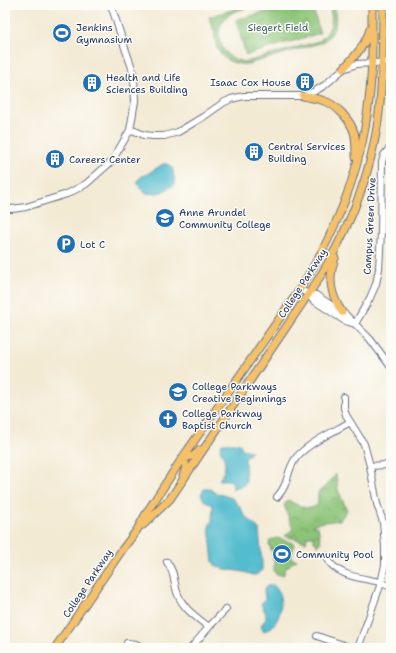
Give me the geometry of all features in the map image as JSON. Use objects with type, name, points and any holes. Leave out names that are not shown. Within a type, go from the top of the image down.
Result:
[{"type":"main road","name":"College Parkway","points":[[55,648],[137,530],[183,457],[300,289],[333,230],[346,199],[354,174],[366,126],[372,63],[372,5]]},
{"type":"main road","name":"College Parkway","points":[[137,530],[170,499],[331,259],[340,240],[358,200],[374,147],[381,90],[382,5]]},
{"type":"main road","points":[[343,69],[360,51],[364,44],[368,35],[372,17]]},
{"type":"main road","points":[[303,96],[326,101],[336,107],[346,118],[354,132],[356,150],[354,174]]},
{"type":"main road","points":[[340,240],[332,267],[331,282],[334,297],[342,312]]},
{"type":"main road","points":[[183,457],[190,458],[195,456],[211,438]]},
{"type":"main road","points":[[170,499],[184,472],[186,463],[183,457]]},
{"type":"street","points":[[5,208],[12,209],[26,207],[67,194],[86,184],[112,161],[130,130],[135,101],[134,78],[126,48],[111,5]]},
{"type":"street","points":[[130,130],[144,135],[164,136],[184,129],[231,99],[244,96],[303,96],[325,85],[343,69],[357,64],[391,62]]},
{"type":"street","name":"Campus Green Drive","points":[[355,324],[370,298],[376,284],[379,269],[382,162],[384,155],[388,150]]},
{"type":"street","points":[[300,289],[308,294],[313,300],[345,321],[355,324]]},
{"type":"street","points":[[308,294],[316,295],[342,312],[370,339],[391,367]]},
{"type":"street","points":[[344,397],[344,408],[346,415],[364,444],[370,466],[377,504],[383,522],[385,547],[385,565],[381,583],[358,648]]},
{"type":"street","points":[[277,497],[286,483],[288,472],[294,460],[300,453],[308,446],[350,422]]},
{"type":"street","points":[[370,466],[391,466]]},
{"type":"street","points":[[327,556],[330,563],[337,569],[354,576],[391,587]]},
{"type":"street","points":[[167,562],[172,569],[177,592],[184,606],[209,627]]},
{"type":"street","points":[[381,583],[391,582]]},
{"type":"street","points":[[191,648],[226,609]]},
{"type":"street","points":[[317,636],[352,648]]},
{"type":"street","points":[[127,643],[136,644],[144,648]]},
{"type":"green space","points":[[248,5],[258,5],[237,11],[226,17],[222,22],[219,33],[221,45],[224,51],[238,61],[246,62],[319,41],[326,34],[331,25],[331,15],[328,5],[333,5],[335,11],[336,16],[334,27],[329,36],[320,43],[248,64],[240,64],[227,60],[218,50],[215,29],[213,29],[209,17]]},
{"type":"green space","name":"Siegert Field","points":[[290,5],[312,5],[320,33],[246,55],[236,20]]},
{"type":"green space","points":[[336,474],[338,490],[347,510],[340,520],[317,523],[312,526],[318,527],[321,543],[317,546],[317,543],[314,542],[314,536],[307,536],[306,542],[285,536],[293,529],[284,505],[288,500],[303,507],[315,507],[318,504],[318,492],[328,484]]},
{"type":"green space","name":"Community Pool","points":[[277,538],[293,543],[294,545],[291,558],[297,560],[285,569],[283,576],[275,573],[274,571],[272,551],[269,545],[270,540]]},
{"type":"water","points":[[163,164],[170,165],[175,184],[161,192],[145,193],[138,185],[138,180],[142,176]]},
{"type":"water","points":[[222,443],[240,444],[242,449],[252,451],[245,457],[246,480],[244,485],[234,488],[233,490],[230,480],[219,480],[225,467],[224,458],[220,449]]},
{"type":"water","points":[[204,489],[211,489],[213,492],[232,498],[240,507],[245,516],[259,529],[262,570],[256,575],[224,569],[216,566],[213,562],[209,526],[212,521],[213,505],[203,499],[201,494]]},
{"type":"water","points":[[273,585],[280,596],[280,611],[274,624],[269,629],[263,631],[261,625],[266,619],[266,614],[261,604],[265,599],[264,589],[267,586]]},
{"type":"place","name":"Jenkins Gymnasium","points":[[62,33]]},
{"type":"place","name":"Isaac Cox House","points":[[305,82]]},
{"type":"place","name":"Health and Life Sciences Building","points":[[92,83]]},
{"type":"place","name":"Central Services Building","points":[[254,152]]},
{"type":"place","name":"Careers Center","points":[[55,159]]},
{"type":"place","name":"Anne Arundel Community College","points":[[165,218]]},
{"type":"place","name":"Lot C","points":[[66,244]]},
{"type":"place","name":"College Parkways Creative Beginnings","points":[[178,392]]},
{"type":"place","name":"College Parkway Baptist Church","points":[[168,419]]},
{"type":"place","name":"Community Pool","points":[[282,554]]}]
